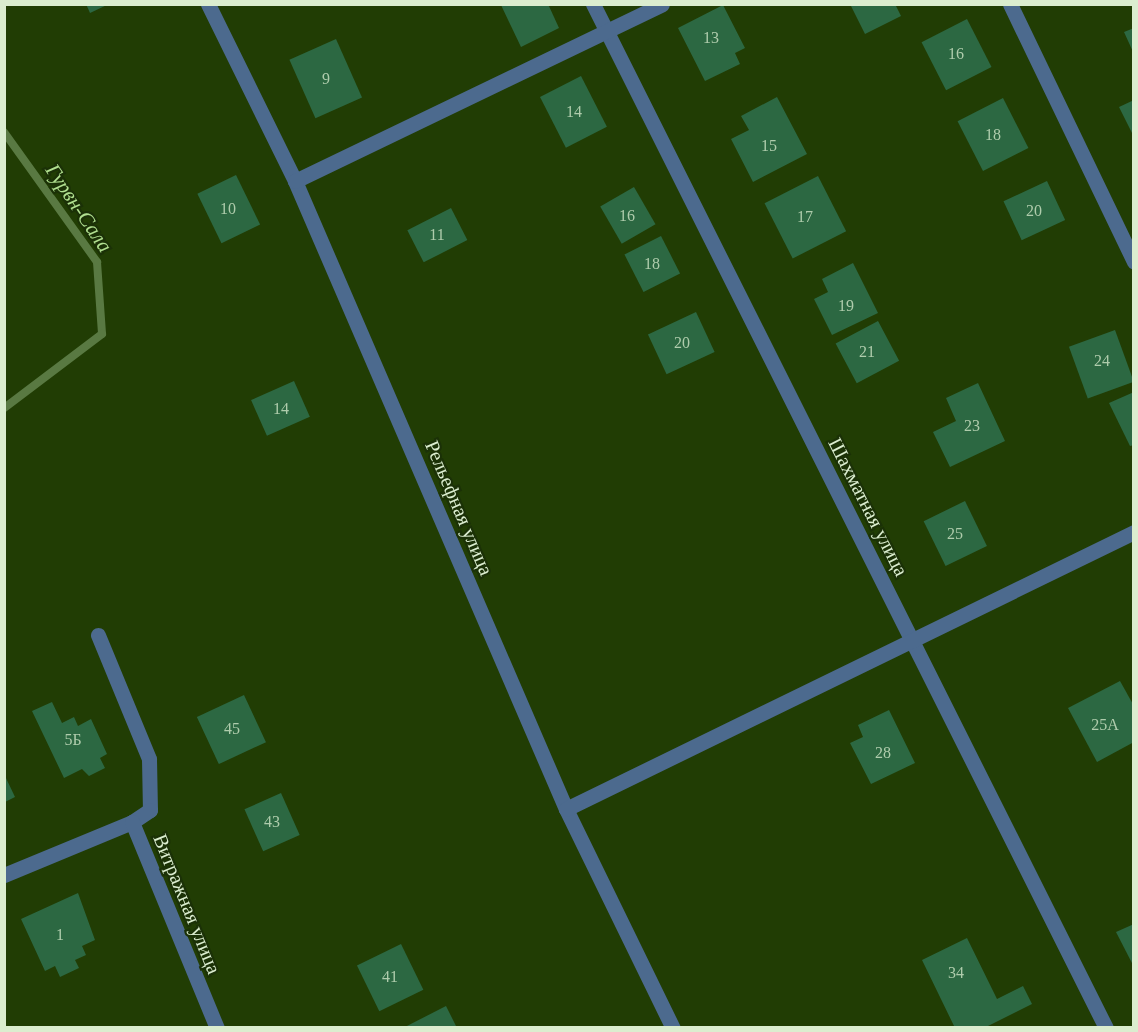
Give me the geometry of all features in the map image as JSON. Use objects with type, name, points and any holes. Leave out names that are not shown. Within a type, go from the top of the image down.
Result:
[{"type":"street","name":"Рельефная улица","points":[[208,4],[295,181],[566,809],[673,1028]]},
{"type":"street","name":"Шахматная улица","points":[[593,4],[1106,1028]]},
{"type":"street","points":[[295,181],[662,4]]},
{"type":"street","points":[[1010,4],[1134,262]]},
{"type":"street","points":[[566,809],[1134,532]]},
{"type":"street","points":[[98,635],[149,759],[150,810],[132,822]]},
{"type":"street","name":"Витражная улица","points":[[4,875],[132,822],[217,1028]]},
{"type":"building","points":[[86,4],[109,4],[90,13]]},
{"type":"building","points":[[548,4],[559,28],[521,47],[501,5]]},
{"type":"building","points":[[850,4],[895,4],[901,16],[865,34]]},
{"type":"building","points":[[723,5],[745,48],[735,53],[740,64],[705,81],[678,28]]},
{"type":"building","points":[[967,19],[992,67],[946,90],[922,42]]},
{"type":"building","points":[[1134,28],[1134,54],[1124,32]]},
{"type":"building","points":[[336,39],[362,97],[315,118],[289,60]]},
{"type":"building","points":[[581,76],[607,127],[566,148],[540,97]]},
{"type":"building","points":[[777,97],[807,154],[753,182],[731,139],[749,130],[741,116]]},
{"type":"building","points":[[1003,98],[1028,148],[983,171],[958,121]]},
{"type":"building","points":[[1134,100],[1134,137],[1119,107]]},
{"type":"building","points":[[236,175],[260,224],[221,243],[197,194]]},
{"type":"building","points":[[818,176],[846,231],[793,258],[765,203]]},
{"type":"building","points":[[1047,181],[1065,220],[1022,240],[1003,201]]},
{"type":"building","points":[[634,187],[656,224],[622,244],[600,206]]},
{"type":"building","points":[[451,208],[467,240],[424,262],[407,230]]},
{"type":"building","points":[[661,236],[680,273],[644,292],[624,255]]},
{"type":"building","points":[[853,263],[878,313],[832,335],[814,299],[828,292],[822,279]]},
{"type":"building","points":[[696,312],[715,352],[667,374],[648,334]]},
{"type":"building","points":[[878,321],[899,361],[857,383],[836,344]]},
{"type":"building","points":[[1115,330],[1134,382],[1088,398],[1069,347]]},
{"type":"building","points":[[294,381],[310,417],[267,436],[251,400]]},
{"type":"building","points":[[978,383],[1005,441],[950,467],[933,432],[956,421],[946,398]]},
{"type":"building","points":[[1134,392],[1134,445],[1130,446],[1109,403]]},
{"type":"building","points":[[965,501],[987,546],[946,566],[924,521]]},
{"type":"building","points":[[1120,681],[1134,706],[1134,742],[1097,762],[1068,708]]},
{"type":"building","points":[[244,695],[266,742],[219,764],[197,717]]},
{"type":"building","points":[[52,702],[62,723],[74,717],[78,726],[91,719],[107,754],[100,758],[105,768],[89,776],[82,769],[64,778],[32,711]]},
{"type":"building","points":[[889,710],[915,763],[871,784],[850,743],[863,737],[858,725]]},
{"type":"building","points":[[5,776],[15,797],[5,802]]},
{"type":"building","points":[[281,793],[300,835],[263,851],[244,809]]},
{"type":"building","points":[[78,893],[95,940],[82,946],[86,955],[75,960],[79,968],[60,977],[55,966],[45,971],[21,919]]},
{"type":"building","points":[[1134,924],[1134,967],[1116,932]]},
{"type":"building","points":[[967,938],[997,999],[1023,986],[1032,1004],[984,1028],[955,1028],[922,960]]},
{"type":"building","points":[[401,944],[423,990],[379,1011],[357,965]]},
{"type":"building","points":[[446,1006],[457,1028],[403,1028]]},
{"type":"waterway","name":"Гурвн-Сала","points":[[4,132],[97,262],[102,334],[4,408]]}]
